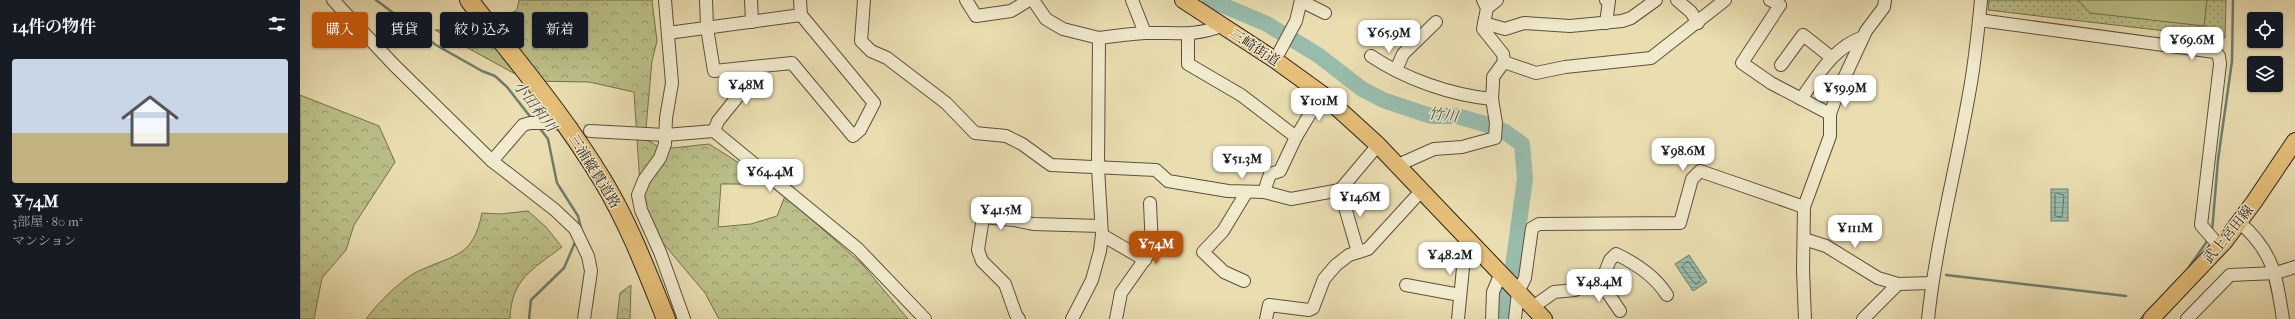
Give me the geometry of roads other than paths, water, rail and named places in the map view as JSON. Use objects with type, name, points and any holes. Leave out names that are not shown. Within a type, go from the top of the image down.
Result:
[{"type":"highway","name":"三浦縦貫道路","points":[[469,0],[562,120],[591,162],[629,231],[666,319]]},
{"type":"highway","name":"三浦縦貫道路","points":[[475,0],[570,123],[608,179],[644,251],[671,319]]},
{"type":"main road","name":"三崎街道","points":[[1183,0],[1275,60],[1322,94],[1398,165],[1544,319]]},
{"type":"main road","name":"武上宮田線","points":[[2157,317],[2220,246],[2239,222],[2295,141]]},
{"type":"street","points":[[333,0],[394,65],[492,161],[555,210],[575,229],[588,256],[591,271],[584,319]]},
{"type":"street","points":[[665,0],[672,83],[666,118],[665,144],[660,158],[644,180],[638,194],[641,210],[660,252],[684,319]]},
{"type":"street","points":[[706,0],[707,28],[714,71],[792,63],[853,136],[860,130],[874,103],[801,15],[800,0]]},
{"type":"street","points":[[751,0],[752,22]]},
{"type":"street","points":[[864,0],[861,41],[871,51],[887,58],[946,103],[976,133],[1006,136],[1022,144],[1050,165],[1156,170],[1168,181],[1246,192],[1264,192],[1291,199],[1340,190],[1378,145]]},
{"type":"street","points":[[966,0],[976,16],[1011,11],[1029,0]]},
{"type":"street","points":[[1033,0],[1046,18],[1063,29],[1099,38],[1145,33],[1188,35],[1209,31],[1221,26]]},
{"type":"street","points":[[1132,0],[1145,33]]},
{"type":"street","points":[[1398,165],[1434,149],[1462,147],[1495,138],[1496,123],[1492,99],[1494,77],[1504,62],[1503,54],[1483,29],[1485,4],[1497,0]]},
{"type":"street","points":[[1606,0],[1609,1],[1606,23]]},
{"type":"street","points":[[1484,23],[1505,29],[1524,23],[1570,26],[1622,21],[1631,18],[1656,0]]},
{"type":"street","points":[[1677,0],[1691,12],[1698,23]]},
{"type":"street","points":[[1504,62],[1536,73],[1565,67],[1637,61],[1651,58],[1698,23],[1725,0]]},
{"type":"street","points":[[1770,0],[1780,5],[1742,63],[1770,83],[1830,114]]},
{"type":"street","points":[[1806,319],[1804,206],[1830,136],[1830,114],[1839,89],[1863,37],[1884,7],[1885,0]]},
{"type":"street","points":[[1928,319],[1932,283],[1970,93],[1980,0]]},
{"type":"street","points":[[1275,60],[1296,21],[1301,1],[1325,13]]},
{"type":"street","points":[[668,33],[801,15]]},
{"type":"street","points":[[1979,20],[2215,52],[2219,56],[2220,64],[2201,225],[2220,246]]},
{"type":"street","points":[[1396,70],[1403,54],[1436,22]]},
{"type":"street","points":[[1188,35],[1188,64],[1241,95],[1296,137]]},
{"type":"street","points":[[1781,65],[1803,35],[1831,57]]},
{"type":"street","points":[[1801,99],[1831,57],[1844,46],[1863,37]]},
{"type":"street","points":[[1072,319],[1092,280],[1100,251],[1102,230],[1098,168],[1099,38]]},
{"type":"street","points":[[1371,56],[1396,70],[1468,97],[1492,99]]},
{"type":"street","points":[[714,131],[718,121],[739,95],[747,68]]},
{"type":"street","points":[[1264,192],[1270,174],[1280,171],[1296,137],[1322,94]]},
{"type":"street","points":[[492,161],[523,125],[530,122],[548,123]]},
{"type":"street","points":[[590,131],[665,135],[714,131],[858,249],[925,319]]},
{"type":"street","points":[[1516,319],[1518,292],[1525,278],[1532,228],[1539,224],[1680,224],[1692,179],[1700,171],[1804,206]]},
{"type":"street","points":[[1340,190],[1358,252]]},
{"type":"street","points":[[1266,319],[1269,305],[1309,310],[1313,308],[1324,279],[1336,265],[1349,255],[1368,249],[1422,190]]},
{"type":"street","points":[[1244,281],[1224,272],[1203,252],[1223,231],[1246,192]]},
{"type":"street","points":[[1116,319],[1121,293],[1152,249],[1150,203]]},
{"type":"street","points":[[1019,319],[1016,315],[1006,284],[982,261],[978,250],[983,217],[1014,220],[1033,224],[1102,230],[1145,260]]},
{"type":"street","points":[[2239,222],[2257,238],[2276,273],[2283,319]]},
{"type":"street","points":[[1804,239],[1826,246],[1878,278],[1898,284],[1932,283]]},
{"type":"street","points":[[1458,319],[1463,268],[1466,260],[1477,249]]},
{"type":"street","points":[[1533,307],[1554,292],[1575,290],[1599,280],[1604,275],[1610,260],[1616,254],[1635,263],[1658,281],[1667,295]]},
{"type":"street","points":[[2187,319],[2230,275],[2276,273],[2295,267]]},
{"type":"street","points":[[1492,319],[1491,306],[1493,292],[1502,275]]},
{"type":"street","points":[[1599,280],[1620,311]]},
{"type":"street","points":[[1863,319],[1898,284]]},
{"type":"street","points":[[1406,285],[1460,295]]},
{"type":"water","points":[[2051,189],[2068,189],[2068,221],[2051,221]]},
{"type":"water","points":[[1689,255],[1707,282],[1693,291],[1675,264]]},
{"type":"waterway","name":"小田和川","points":[[376,0],[436,45],[482,71],[495,76],[507,87],[532,119]]},
{"type":"waterway","name":"竹川","points":[[1210,0],[1267,24],[1318,55],[1362,89],[1383,100],[1431,116],[1457,116],[1488,125],[1505,132],[1522,144],[1525,179],[1513,266],[1505,306],[1505,319]]},
{"type":"waterway","points":[[2212,232],[2218,160],[2232,61],[2233,0]]},
{"type":"waterway","name":"小田和川","points":[[538,126],[548,139],[557,183],[578,216],[581,228]]},
{"type":"waterway","name":"小田和川","points":[[529,319],[531,300],[564,268],[576,240]]},
{"type":"waterway","points":[[2189,267],[2208,240]]},
{"type":"waterway","points":[[1946,275],[2126,296]]},
{"type":"waterway","points":[[2141,319],[2145,315]]},
{"type":"tunnel","points":[[548,123],[590,131]]}]
